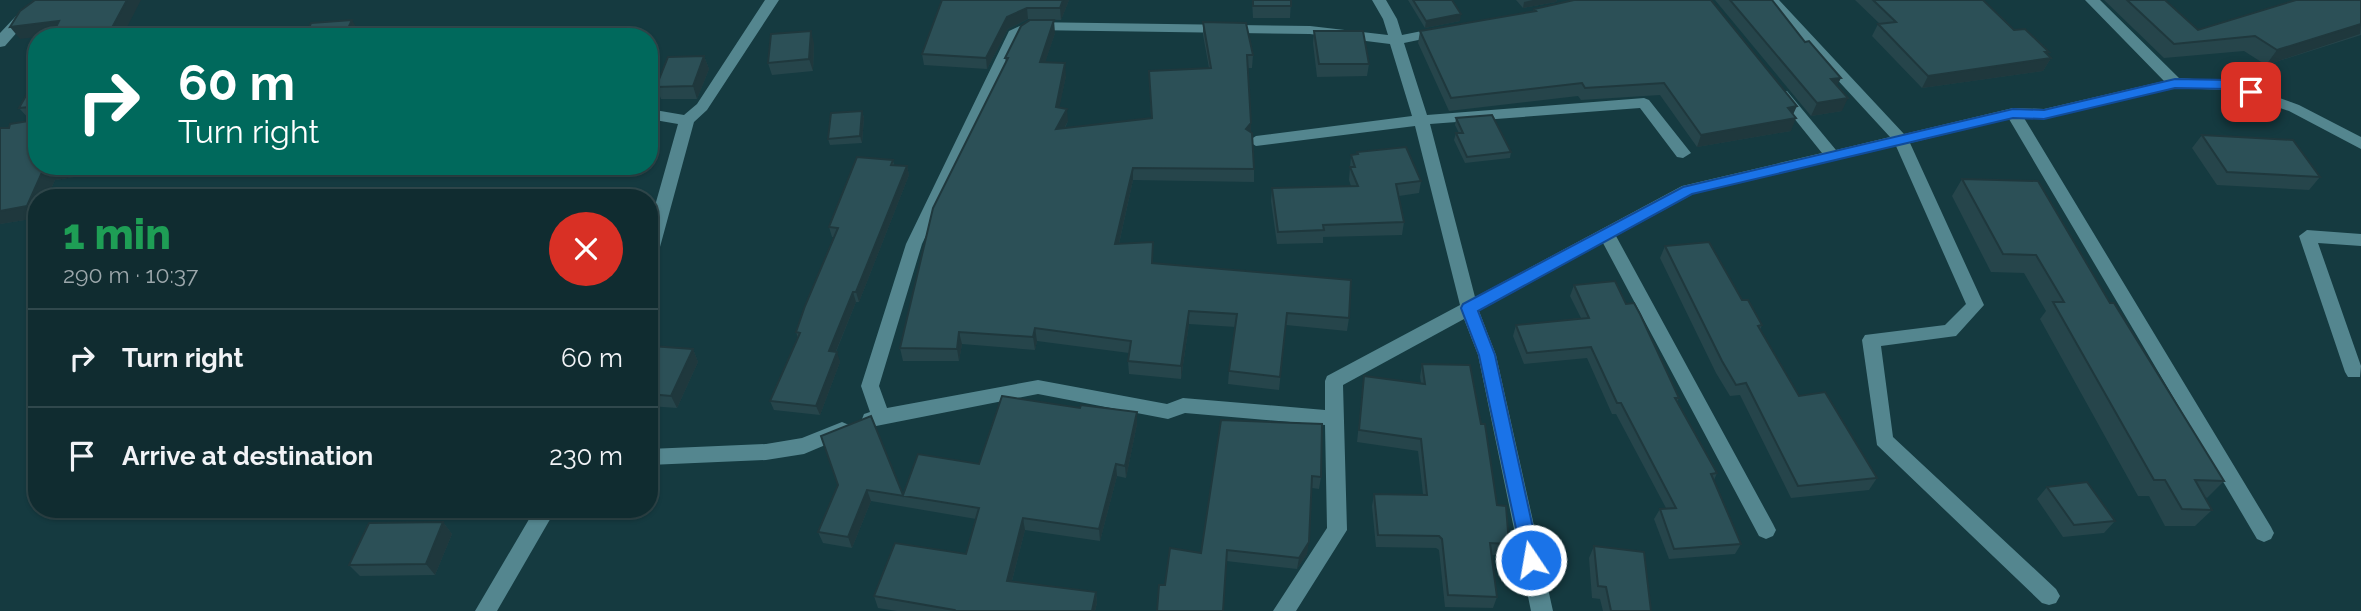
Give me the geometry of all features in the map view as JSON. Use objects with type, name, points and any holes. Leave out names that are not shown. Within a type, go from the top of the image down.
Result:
[{"type":"street","points":[[0,43],[11,27],[25,14],[48,0]]},
{"type":"street","points":[[658,225],[687,120],[702,107],[772,0]]},
{"type":"street","points":[[1379,0],[1390,19],[1397,40],[1421,120],[1469,308],[1487,355],[1542,611]]},
{"type":"street","points":[[1771,0],[1901,140],[1975,305],[1950,331],[1871,340],[1884,440],[2049,596]]},
{"type":"street","points":[[2092,0],[2175,83]]},
{"type":"street","points":[[880,415],[870,386],[914,244],[1014,34],[1028,26],[1310,30],[1397,40],[1464,27]]},
{"type":"street","points":[[1773,83],[1833,156]]},
{"type":"street","points":[[1284,611],[1337,530],[1334,381],[1688,190],[2013,114],[2044,114],[2175,83],[2230,85],[2294,108],[2361,144]]},
{"type":"street","points":[[1256,141],[1421,120],[1644,103],[1683,153]]},
{"type":"street","points":[[2013,114],[2263,533]]},
{"type":"street","points":[[658,115],[687,120]]},
{"type":"street","points":[[1607,234],[1766,530]]},
{"type":"street","points":[[2354,372],[2307,236],[2361,240]]},
{"type":"street","points":[[658,457],[766,452],[804,446],[880,415],[1038,387],[1168,412],[1184,405],[1334,418]]},
{"type":"street","points":[[486,611],[541,518]]},
{"type":"building","points":[[35,0],[127,0],[112,28],[56,28],[59,21],[10,27],[20,11]]},
{"type":"building","points":[[942,0],[1063,0],[1060,8],[1027,8],[1007,17],[986,58],[922,54]]},
{"type":"building","points":[[1253,0],[1291,0],[1291,6],[1253,6]]},
{"type":"building","points":[[1413,0],[1452,0],[1461,14],[1426,21]]},
{"type":"building","points":[[1574,0],[1711,0],[1797,106],[1788,108],[1796,118],[1701,135],[1664,83],[1585,88],[1582,83],[1451,98],[1420,31],[1536,11],[1534,9]]},
{"type":"building","points":[[1730,0],[1772,0],[1805,42],[1809,41],[1841,78],[1831,79],[1848,98],[1817,103]]},
{"type":"building","points":[[1873,0],[1983,0],[2014,30],[2025,29],[2049,52],[2045,52],[2051,58],[1928,76],[1878,24],[1896,22]]},
{"type":"building","points":[[2127,0],[2165,0],[2198,30],[2296,0],[2361,0],[2361,24],[2277,50],[2255,36],[2174,44]]},
{"type":"building","points":[[352,20],[348,28],[309,28],[311,23]]},
{"type":"building","points":[[1030,20],[1054,20],[1040,62],[1065,63],[1056,107],[1067,109],[1056,129],[1152,118],[1149,71],[1211,68],[1203,22],[1246,23],[1253,55],[1247,55],[1251,123],[1246,129],[1252,133],[1254,169],[1133,168],[1115,244],[1153,242],[1152,263],[1351,280],[1349,318],[1287,313],[1280,377],[1229,371],[1237,314],[1189,311],[1181,366],[1128,361],[1131,341],[1035,328],[1033,337],[959,332],[957,349],[900,348],[933,208],[1008,58],[1005,58],[1021,26]]},
{"type":"building","points":[[811,31],[809,59],[768,63],[771,34]]},
{"type":"building","points":[[1314,31],[1363,31],[1369,64],[1319,64]]},
{"type":"building","points":[[704,56],[693,86],[658,87],[668,57]]},
{"type":"building","points":[[28,92],[28,107],[19,108]]},
{"type":"building","points":[[862,111],[860,136],[828,139],[831,113]]},
{"type":"building","points":[[1492,115],[1511,152],[1467,157],[1456,133],[1463,133],[1456,118]]},
{"type":"building","points":[[28,121],[28,175],[41,175],[35,189],[28,189],[27,206],[0,211],[0,128],[9,128],[10,124]]},
{"type":"building","points":[[2202,135],[2293,140],[2320,177],[2227,172]]},
{"type":"building","points":[[1406,147],[1421,181],[1396,184],[1404,222],[1323,225],[1324,230],[1278,232],[1272,188],[1358,186],[1350,167],[1355,167],[1351,155],[1358,154],[1357,152]]},
{"type":"building","points":[[857,157],[893,160],[891,165],[907,166],[829,351],[837,352],[816,406],[770,401],[800,333],[796,332],[805,306],[838,228],[829,227]]},
{"type":"building","points":[[1962,179],[2038,181],[2110,303],[2114,303],[2224,481],[2195,480],[2212,510],[2182,509],[2165,480],[2154,480],[2053,302],[2064,302],[2036,255],[2003,254]]},
{"type":"building","points":[[1709,242],[1742,300],[1748,300],[1762,325],[1758,326],[1799,396],[1825,392],[1877,478],[1798,486],[1746,383],[1736,385],[1722,361],[1665,246]]},
{"type":"building","points":[[1615,281],[1626,304],[1634,303],[1640,314],[1679,398],[1675,398],[1717,473],[1711,474],[1741,544],[1674,549],[1660,509],[1676,508],[1621,403],[1617,403],[1591,347],[1527,353],[1516,325],[1589,318],[1574,285]]},
{"type":"building","points":[[658,346],[693,349],[671,396],[658,395]]},
{"type":"building","points":[[1422,364],[1470,365],[1481,424],[1485,424],[1497,505],[1506,506],[1509,544],[1490,543],[1497,597],[1448,595],[1442,539],[1439,536],[1378,535],[1374,494],[1427,495],[1421,439],[1359,430],[1364,376],[1425,384]]},
{"type":"building","points":[[1002,396],[1080,408],[1081,405],[1137,412],[1125,466],[1116,464],[1099,529],[1023,518],[1007,581],[1096,592],[1092,611],[953,611],[874,596],[895,543],[966,554],[979,508],[867,490],[848,537],[818,532],[838,485],[821,436],[871,416],[903,495],[918,454],[979,464]]},
{"type":"building","points":[[1221,420],[1322,424],[1321,477],[1312,476],[1309,542],[1299,558],[1227,550],[1223,611],[1157,611],[1159,585],[1165,585],[1170,548],[1201,553]]},
{"type":"building","points":[[2087,482],[2115,521],[2074,525],[2047,487]]},
{"type":"building","points":[[443,522],[426,564],[349,565],[369,523]]},
{"type":"building","points":[[1594,546],[1644,552],[1651,611],[1611,611],[1606,587],[1598,586]]},
{"type":"route","points":[[1531,560],[1487,355],[1469,308],[1688,190],[2013,114],[2044,114],[2175,83],[2230,85],[2251,92]]}]
